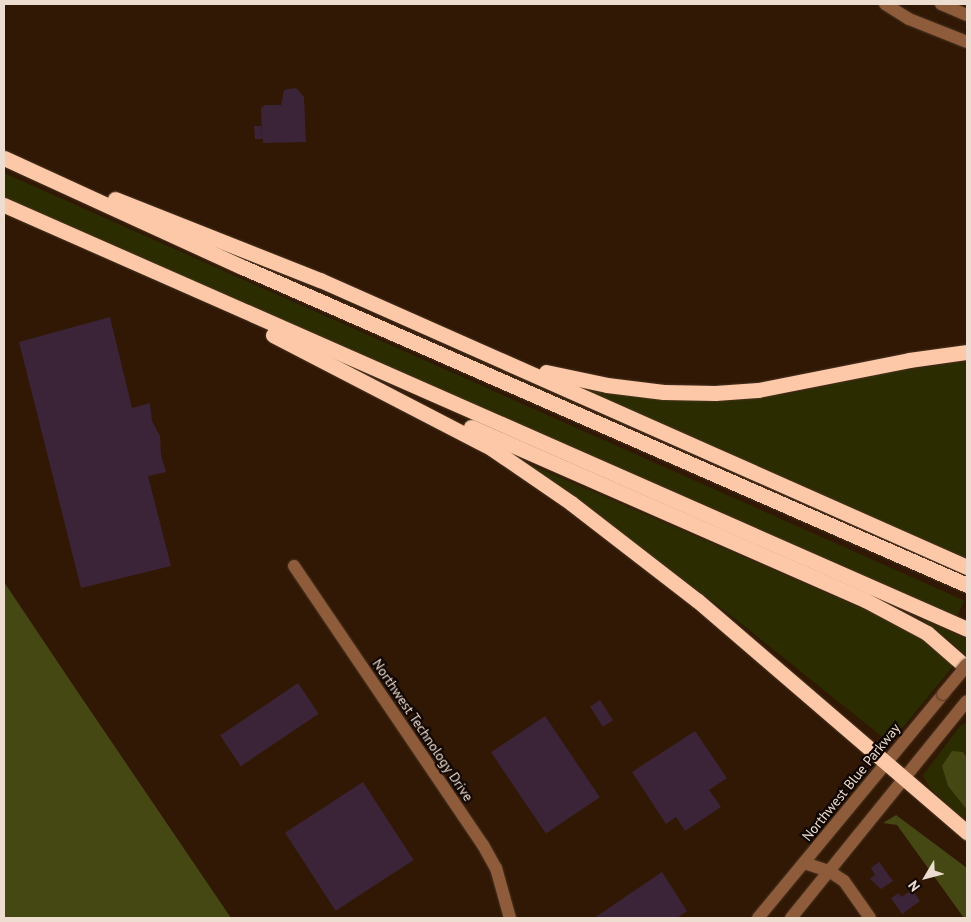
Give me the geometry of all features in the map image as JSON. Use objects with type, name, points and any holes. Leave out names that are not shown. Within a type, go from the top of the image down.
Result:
[{"type":"highway","points":[[4,157],[311,276],[967,566]]},
{"type":"highway","points":[[4,157],[240,266],[967,585]]},
{"type":"highway","points":[[4,205],[967,629]]},
{"type":"highway","points":[[116,255],[374,384],[491,448],[571,502],[698,600],[967,832]]},
{"type":"highway","points":[[497,357],[607,385],[664,392],[715,393],[758,390],[909,360],[967,352]]},
{"type":"highway","points":[[374,384],[866,600],[927,633],[967,666]]},
{"type":"street","points":[[885,4],[909,19],[967,42]]},
{"type":"street","points":[[942,4],[967,15]]},
{"type":"street","name":"Northwest Technology Drive","points":[[294,566],[483,845],[496,868],[510,918]]},
{"type":"street","name":"Northwest Blue Parkway","points":[[758,918],[967,666]]},
{"type":"street","points":[[790,918],[967,701]]},
{"type":"street","points":[[804,863],[829,871],[844,881],[870,918]]},
{"type":"shaded area","points":[[4,173],[964,600],[955,621],[4,197]]},
{"type":"shaded area","points":[[967,361],[967,559],[573,385],[652,397],[744,398],[787,394],[897,371]]},
{"type":"shaded area","points":[[520,460],[896,623],[915,633],[955,664],[890,743],[729,614]]},
{"type":"shaded area","points":[[4,582],[71,682],[231,918],[4,918]]},
{"type":"shaded area","points":[[918,617],[967,639],[967,657],[950,641]]},
{"type":"shaded area","points":[[967,723],[967,758],[963,752],[948,786],[967,810],[967,823],[928,786],[923,775],[960,726]]},
{"type":"shaded area","points":[[952,751],[963,752],[967,758],[967,810],[948,786],[942,766]]},
{"type":"shaded area","points":[[896,815],[967,868],[967,918],[964,918],[897,825],[883,823]]},
{"type":"building","points":[[296,88],[304,97],[306,142],[263,143],[263,139],[255,139],[254,126],[261,126],[262,137],[261,108],[265,105],[281,105],[284,90]]},
{"type":"building","points":[[110,317],[132,408],[150,403],[152,421],[160,436],[161,455],[166,472],[148,476],[171,566],[81,588],[19,342]]},
{"type":"building","points":[[298,683],[319,714],[241,766],[220,736]]},
{"type":"building","points":[[600,700],[613,720],[603,727],[590,707]]},
{"type":"building","points":[[545,716],[600,797],[546,834],[491,752]]},
{"type":"building","points":[[695,731],[727,778],[709,790],[721,807],[685,831],[676,817],[666,824],[632,772]]},
{"type":"building","points":[[363,782],[414,860],[336,911],[285,833]]},
{"type":"building","points":[[879,862],[893,881],[881,889],[870,879],[875,875],[871,868]]},
{"type":"building","points":[[662,872],[687,911],[677,918],[594,918]]},
{"type":"building","points":[[912,890],[920,901],[902,914],[891,898],[899,893],[901,897]]}]
